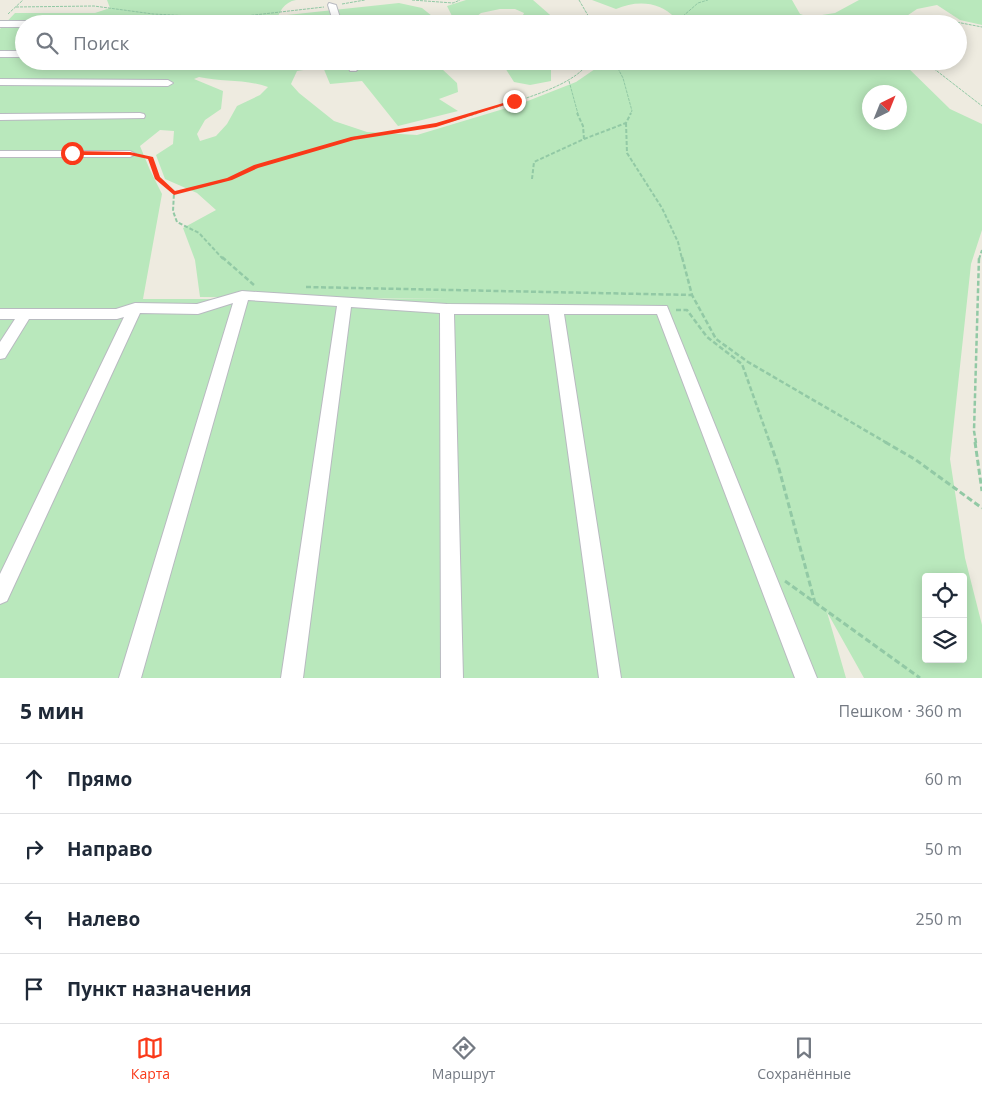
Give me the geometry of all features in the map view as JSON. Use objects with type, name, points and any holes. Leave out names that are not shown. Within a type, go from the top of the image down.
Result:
[{"type":"lane","points":[[332,6],[335,15]]},
{"type":"lane","points":[[2,21],[15,21]]},
{"type":"lane","points":[[0,54],[15,54]]},
{"type":"lane","points":[[0,82],[168,83]]},
{"type":"lane","points":[[0,117],[140,116]]},
{"type":"lane","points":[[0,154],[130,154]]},
{"type":"lane","points":[[130,678],[251,292]]},
{"type":"lane","points":[[0,314],[117,314],[135,308],[198,309],[251,292],[447,310],[662,309],[806,678]]},
{"type":"lane","points":[[292,678],[345,302]]},
{"type":"lane","points":[[0,596],[135,308]]},
{"type":"lane","points":[[556,309],[610,678]]},
{"type":"lane","points":[[447,310],[452,678]]},
{"type":"lane","points":[[0,354],[25,314]]},
{"type":"path","points":[[2,21],[23,0]]},
{"type":"path","points":[[412,0],[453,3],[460,0]]},
{"type":"path","points":[[579,0],[588,15]]},
{"type":"path","points":[[684,15],[698,3],[708,0]]},
{"type":"path","points":[[16,7],[94,6],[172,15]]},
{"type":"path","points":[[257,15],[306,10]]},
{"type":"path","points":[[967,24],[982,27]]},
{"type":"path","points":[[174,194],[230,179],[256,167],[353,138],[436,125],[514,101],[569,81],[584,70]]},
{"type":"path","points":[[621,70],[632,111],[626,123],[627,153],[662,208],[678,242],[692,295],[716,339],[748,362],[916,460],[982,508]]},
{"type":"path","points":[[936,70],[982,106]]},
{"type":"path","points":[[569,81],[577,112],[584,126],[584,139]]},
{"type":"path","points":[[532,179],[534,162],[546,153],[566,148],[626,123]]},
{"type":"path","points":[[130,154],[151,158],[157,178],[174,194]]},
{"type":"path","points":[[174,194],[173,211],[176,222],[199,233],[232,268],[251,292]]},
{"type":"path","points":[[982,250],[979,257],[975,326],[974,431],[982,491]]},
{"type":"path","points":[[306,288],[692,295]]},
{"type":"path","points":[[662,309],[687,310],[707,337],[742,364],[778,465],[815,603]]},
{"type":"path","points":[[762,564],[920,678]]},
{"type":"green space","points":[[107,0],[296,0],[288,3],[279,15],[15,15],[15,70],[304,70],[297,71],[291,84],[299,93],[334,121],[367,132],[417,135],[520,104],[576,82],[594,70],[910,70],[950,109],[982,124],[982,230],[971,264],[950,459],[965,558],[982,625],[982,678],[864,678],[827,612],[846,678],[0,678],[0,29],[15,13],[95,13],[110,8]],"holes":[[[199,77],[259,84],[268,87],[260,95],[237,106],[227,124],[216,136],[200,141],[197,134],[205,120],[221,109],[223,91],[194,79]],[[160,130],[174,131],[173,144],[156,155],[165,179],[197,193],[216,210],[183,228],[195,260],[200,297],[452,299],[143,299],[162,194],[140,146]]]},
{"type":"green space","points":[[466,0],[533,0],[550,15],[523,15],[524,13],[515,9],[500,9],[478,15],[452,15],[447,6]]},
{"type":"green space","points":[[592,0],[792,0],[800,14],[803,15],[672,15],[655,5],[640,3],[616,9]]},
{"type":"green space","points":[[859,0],[982,0],[982,25],[967,22],[967,15],[952,15],[937,5],[917,9],[908,15],[822,15],[835,13]]},
{"type":"green space","points":[[399,3],[422,8],[431,15],[287,15]]},
{"type":"green space","points":[[324,70],[443,70],[457,83],[458,92],[439,99],[458,111],[398,126],[362,81],[330,84]]},
{"type":"green space","points":[[506,70],[551,70],[551,81],[530,85],[514,82]]},
{"type":"route","points":[[72,153],[130,154],[151,158],[157,178],[174,194],[197,186],[230,179],[256,167],[308,150],[353,138],[436,125],[514,101]]}]
